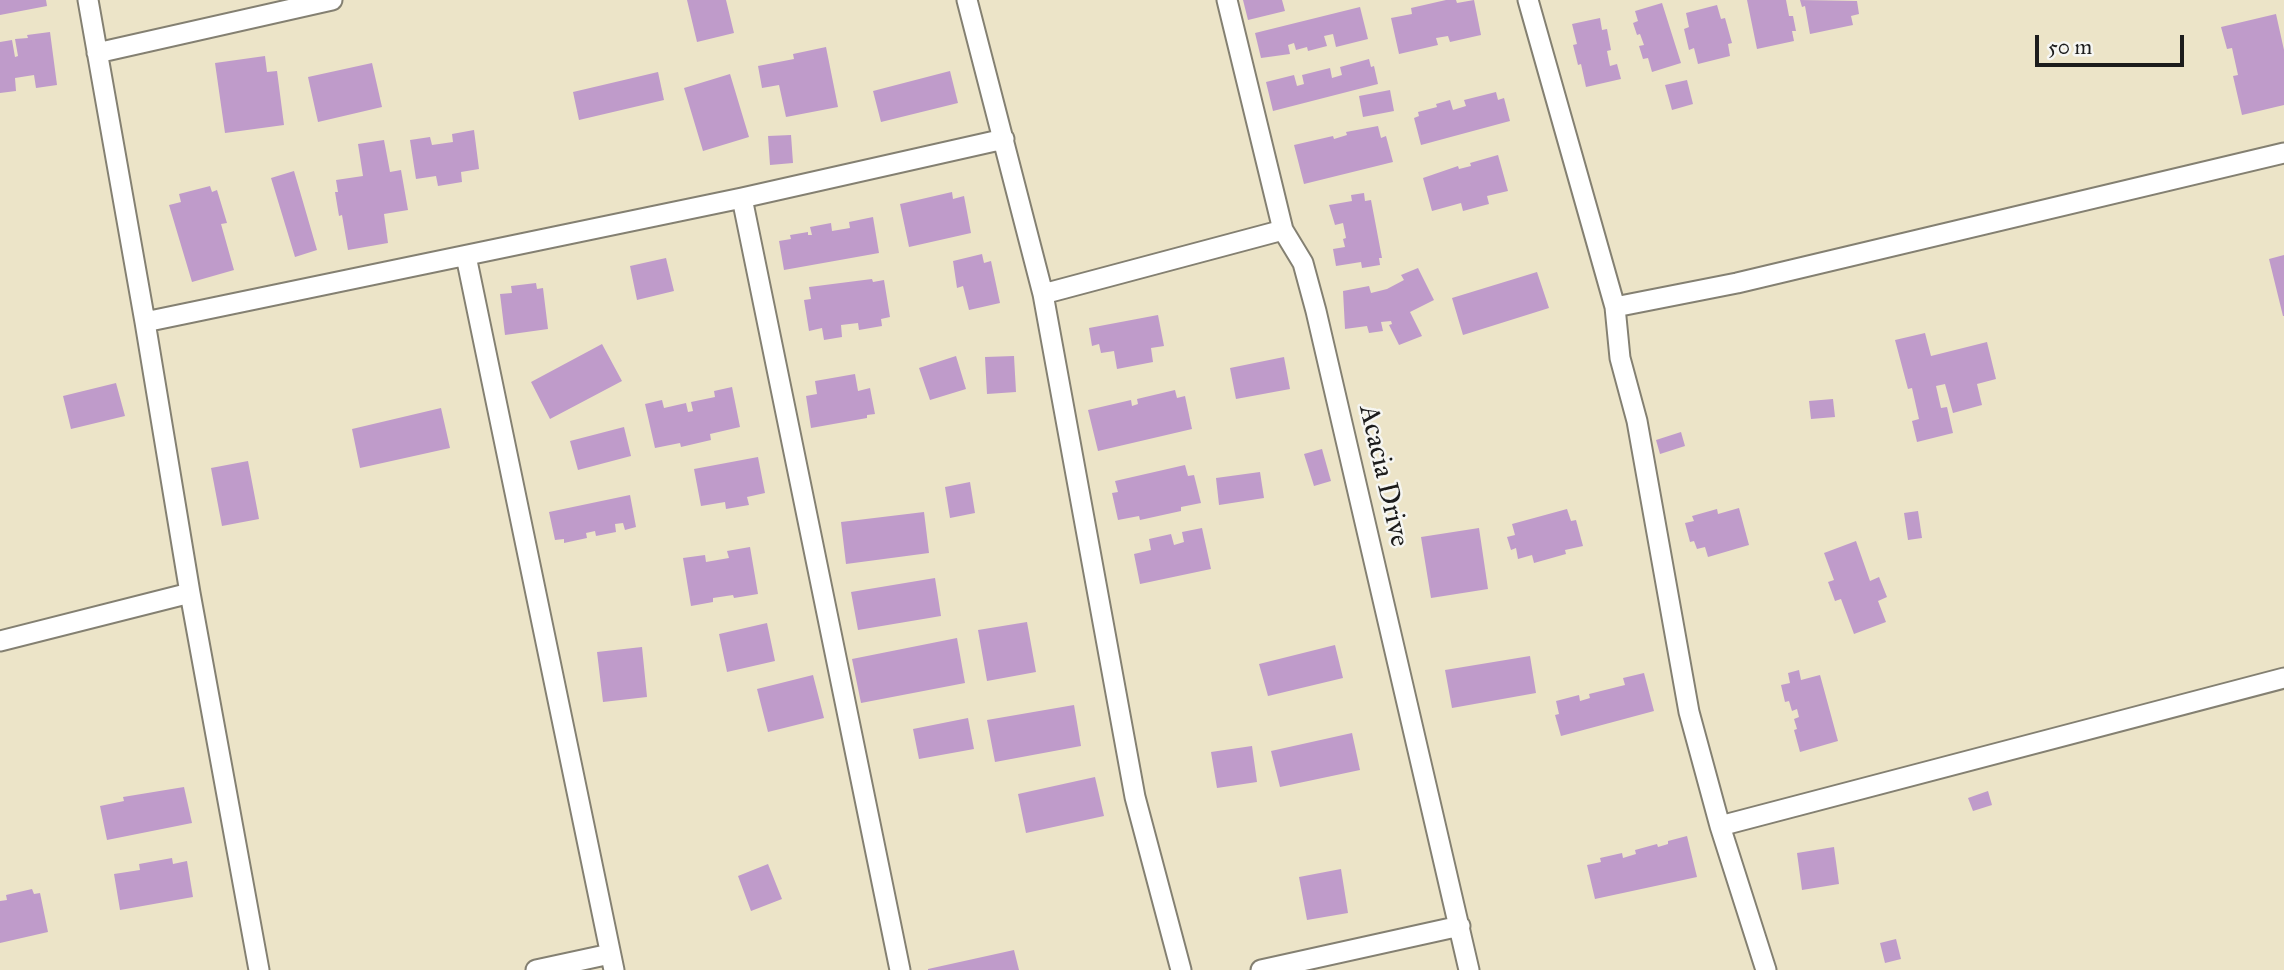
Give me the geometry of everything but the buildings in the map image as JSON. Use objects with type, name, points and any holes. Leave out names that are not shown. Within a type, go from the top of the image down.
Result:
[{"type":"street","points":[[88,0],[190,593],[259,970]]},
{"type":"street","points":[[97,53],[332,0]]},
{"type":"street","points":[[967,0],[1043,294],[1135,797],[1181,970]]},
{"type":"street","name":"Acacia Drive","points":[[1227,0],[1283,230],[1303,263],[1316,311],[1469,970]]},
{"type":"street","points":[[1528,0],[1615,307],[1620,358],[1637,421],[1689,712],[1720,826],[1766,970]]},
{"type":"street","points":[[145,322],[742,198],[1004,139]]},
{"type":"street","points":[[1615,307],[1737,283],[2284,153]]},
{"type":"street","points":[[742,198],[900,970]]},
{"type":"street","points":[[1043,294],[1283,230]]},
{"type":"street","points":[[466,256],[612,962],[536,970]]},
{"type":"street","points":[[0,641],[190,593]]},
{"type":"street","points":[[1720,826],[2284,678]]},
{"type":"street","points":[[1261,970],[1460,926]]}]
